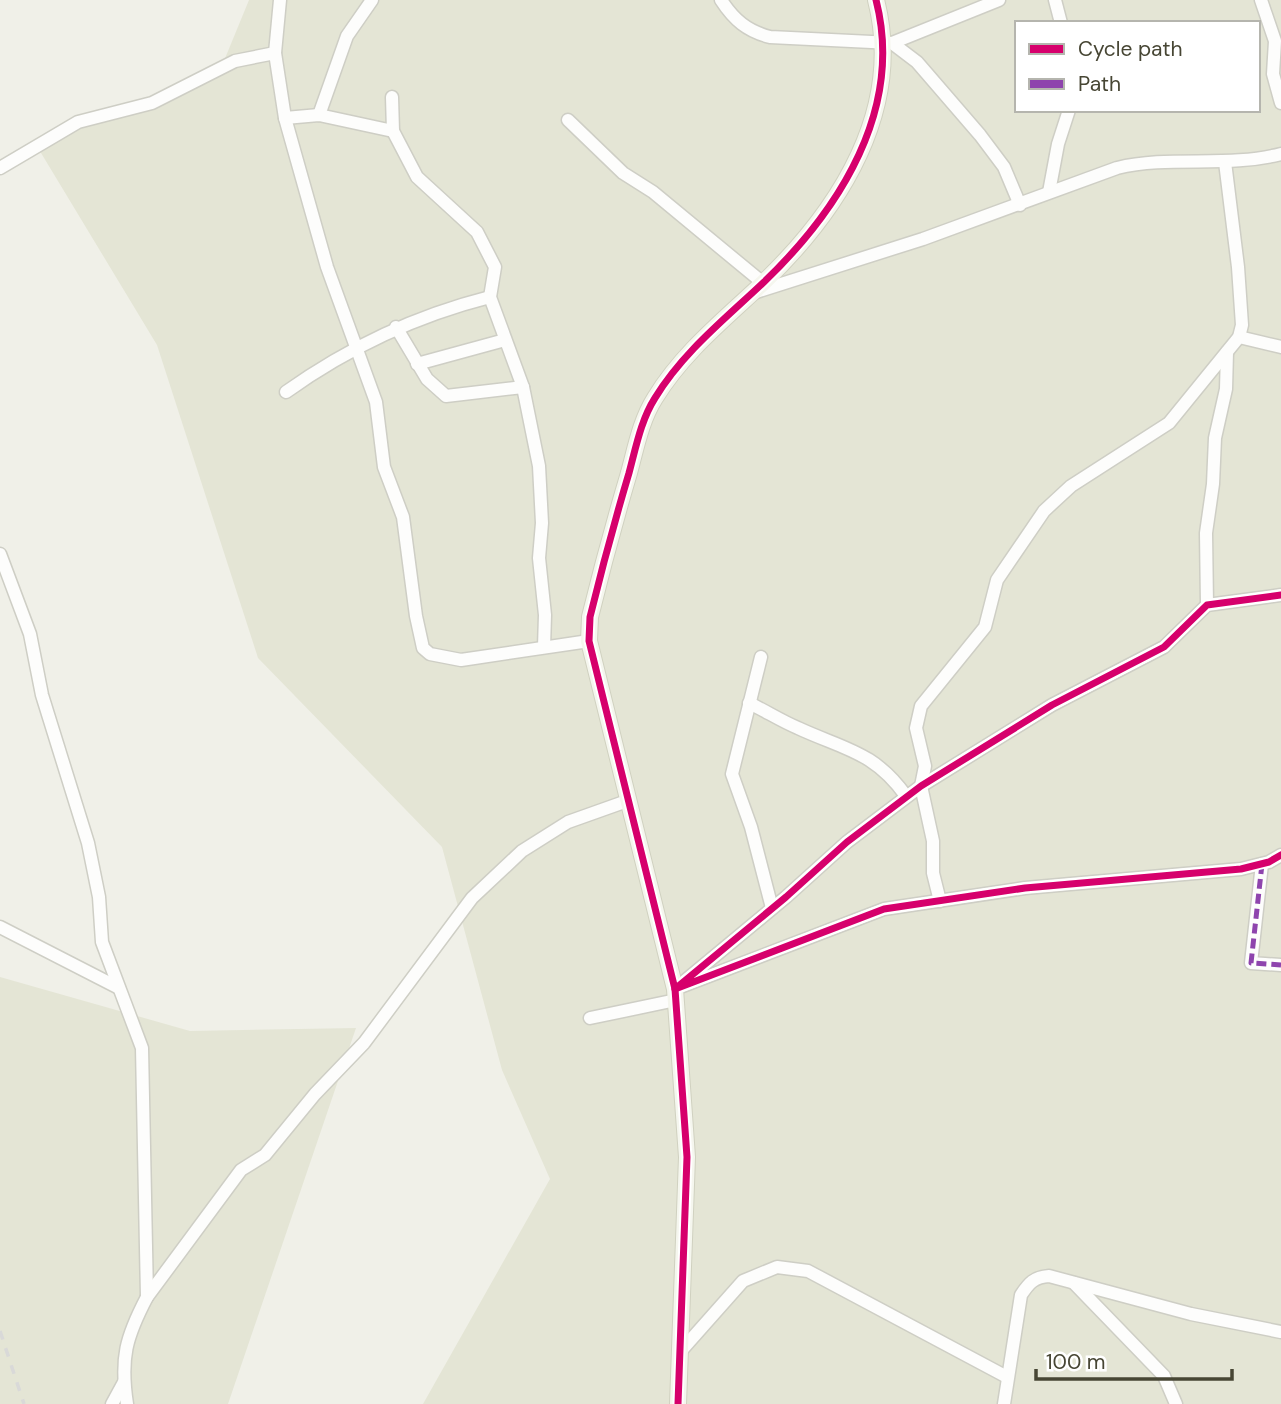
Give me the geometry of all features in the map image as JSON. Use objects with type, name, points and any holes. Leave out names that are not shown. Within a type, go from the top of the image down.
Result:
[{"type":"street","points":[[281,0],[275,53],[285,118],[327,267],[376,402],[384,467],[403,517],[423,648],[430,654],[461,660],[589,641]]},
{"type":"street","points":[[319,115],[347,36],[372,0]]},
{"type":"street","points":[[721,0],[740,24],[752,33],[793,40],[887,43],[999,0]]},
{"type":"street","points":[[678,1404],[687,1157],[675,994],[589,641],[590,617],[646,413],[694,347],[763,283],[818,223],[856,163],[869,136],[883,78],[887,43],[876,0]]},
{"type":"street","points":[[1055,0],[1060,21]]},
{"type":"street","points":[[1261,0],[1275,41],[1273,74],[1281,103]]},
{"type":"street","points":[[887,43],[917,62],[980,135],[1004,167],[1020,205]]},
{"type":"street","points":[[0,168],[78,122],[152,103],[235,61],[275,53]]},
{"type":"street","points":[[392,97],[393,131],[417,177],[477,232],[495,267],[490,297],[523,387],[539,467],[542,523],[539,558],[545,615],[544,647]]},
{"type":"street","points":[[1049,192],[1058,144],[1068,112]]},
{"type":"street","points":[[285,118],[319,115],[393,131]]},
{"type":"street","points":[[568,120],[630,178],[653,192],[763,283]]},
{"type":"street","points":[[750,295],[1142,162],[1225,162],[1281,154]]},
{"type":"street","points":[[940,901],[933,873],[933,841],[921,786],[925,766],[916,728],[921,706],[985,627],[996,580],[1027,533],[1071,485],[1170,423],[1239,337],[1242,325],[1238,267],[1225,162]]},
{"type":"street","points":[[286,392],[316,370],[396,327],[437,310],[490,297]]},
{"type":"street","points":[[396,327],[416,364],[427,379],[446,396],[523,387]]},
{"type":"street","points":[[1239,337],[1281,347]]},
{"type":"street","points":[[416,364],[505,340]]},
{"type":"street","points":[[1207,605],[1206,533],[1213,484],[1215,438],[1226,389],[1227,352]]},
{"type":"street","points":[[0,554],[30,634],[42,695],[88,844],[99,897],[102,942],[142,1048],[147,1297]]},
{"type":"street","points":[[675,994],[847,842],[921,786],[1052,705],[1164,647],[1207,605],[1281,595]]},
{"type":"street","points":[[761,657],[732,774],[751,827],[772,908]]},
{"type":"street","points":[[750,703],[798,728],[848,746],[897,784],[906,796]]},
{"type":"street","points":[[127,1404],[124,1382],[126,1342],[147,1297],[240,1170],[265,1155],[315,1094],[364,1043],[472,898],[522,851],[568,822],[627,801]]},
{"type":"street","points":[[590,1018],[675,994],[884,909],[1025,888],[1262,864],[1281,855]]},
{"type":"street","points":[[1262,864],[1251,963],[1281,965]]},
{"type":"street","points":[[0,927],[117,987]]},
{"type":"street","points":[[680,1352],[743,1281],[777,1267],[808,1271],[1007,1377]]},
{"type":"street","points":[[1004,1404],[1021,1295],[1029,1282],[1038,1277],[1049,1276],[1191,1314],[1281,1332]]},
{"type":"street","points":[[1073,1283],[1164,1376],[1176,1404]]},
{"type":"street","points":[[112,1404],[124,1382]]},
{"type":"shaded area","points":[[249,0],[1281,0],[1281,1404],[423,1404],[550,1179],[502,1070],[442,847],[258,658],[157,345],[35,143],[219,73]]},
{"type":"shaded area","points":[[0,977],[190,1031],[356,1028],[228,1404],[0,1404]]},
{"type":"railway","points":[[0,1331],[24,1404]]},
{"type":"marked path","points":[[1262,864],[1251,963],[1281,965]]},
{"type":"cycle path","points":[[678,1404],[687,1157],[675,989],[589,641],[590,617],[639,434],[655,398],[678,366],[764,282],[818,222],[859,154],[873,118],[881,80],[882,40],[876,0]]},
{"type":"cycle path","points":[[1281,595],[1207,605],[1164,647],[1052,705],[921,786],[847,842],[786,897],[675,989],[884,909],[1025,888],[1241,869],[1269,862],[1281,855]]}]
